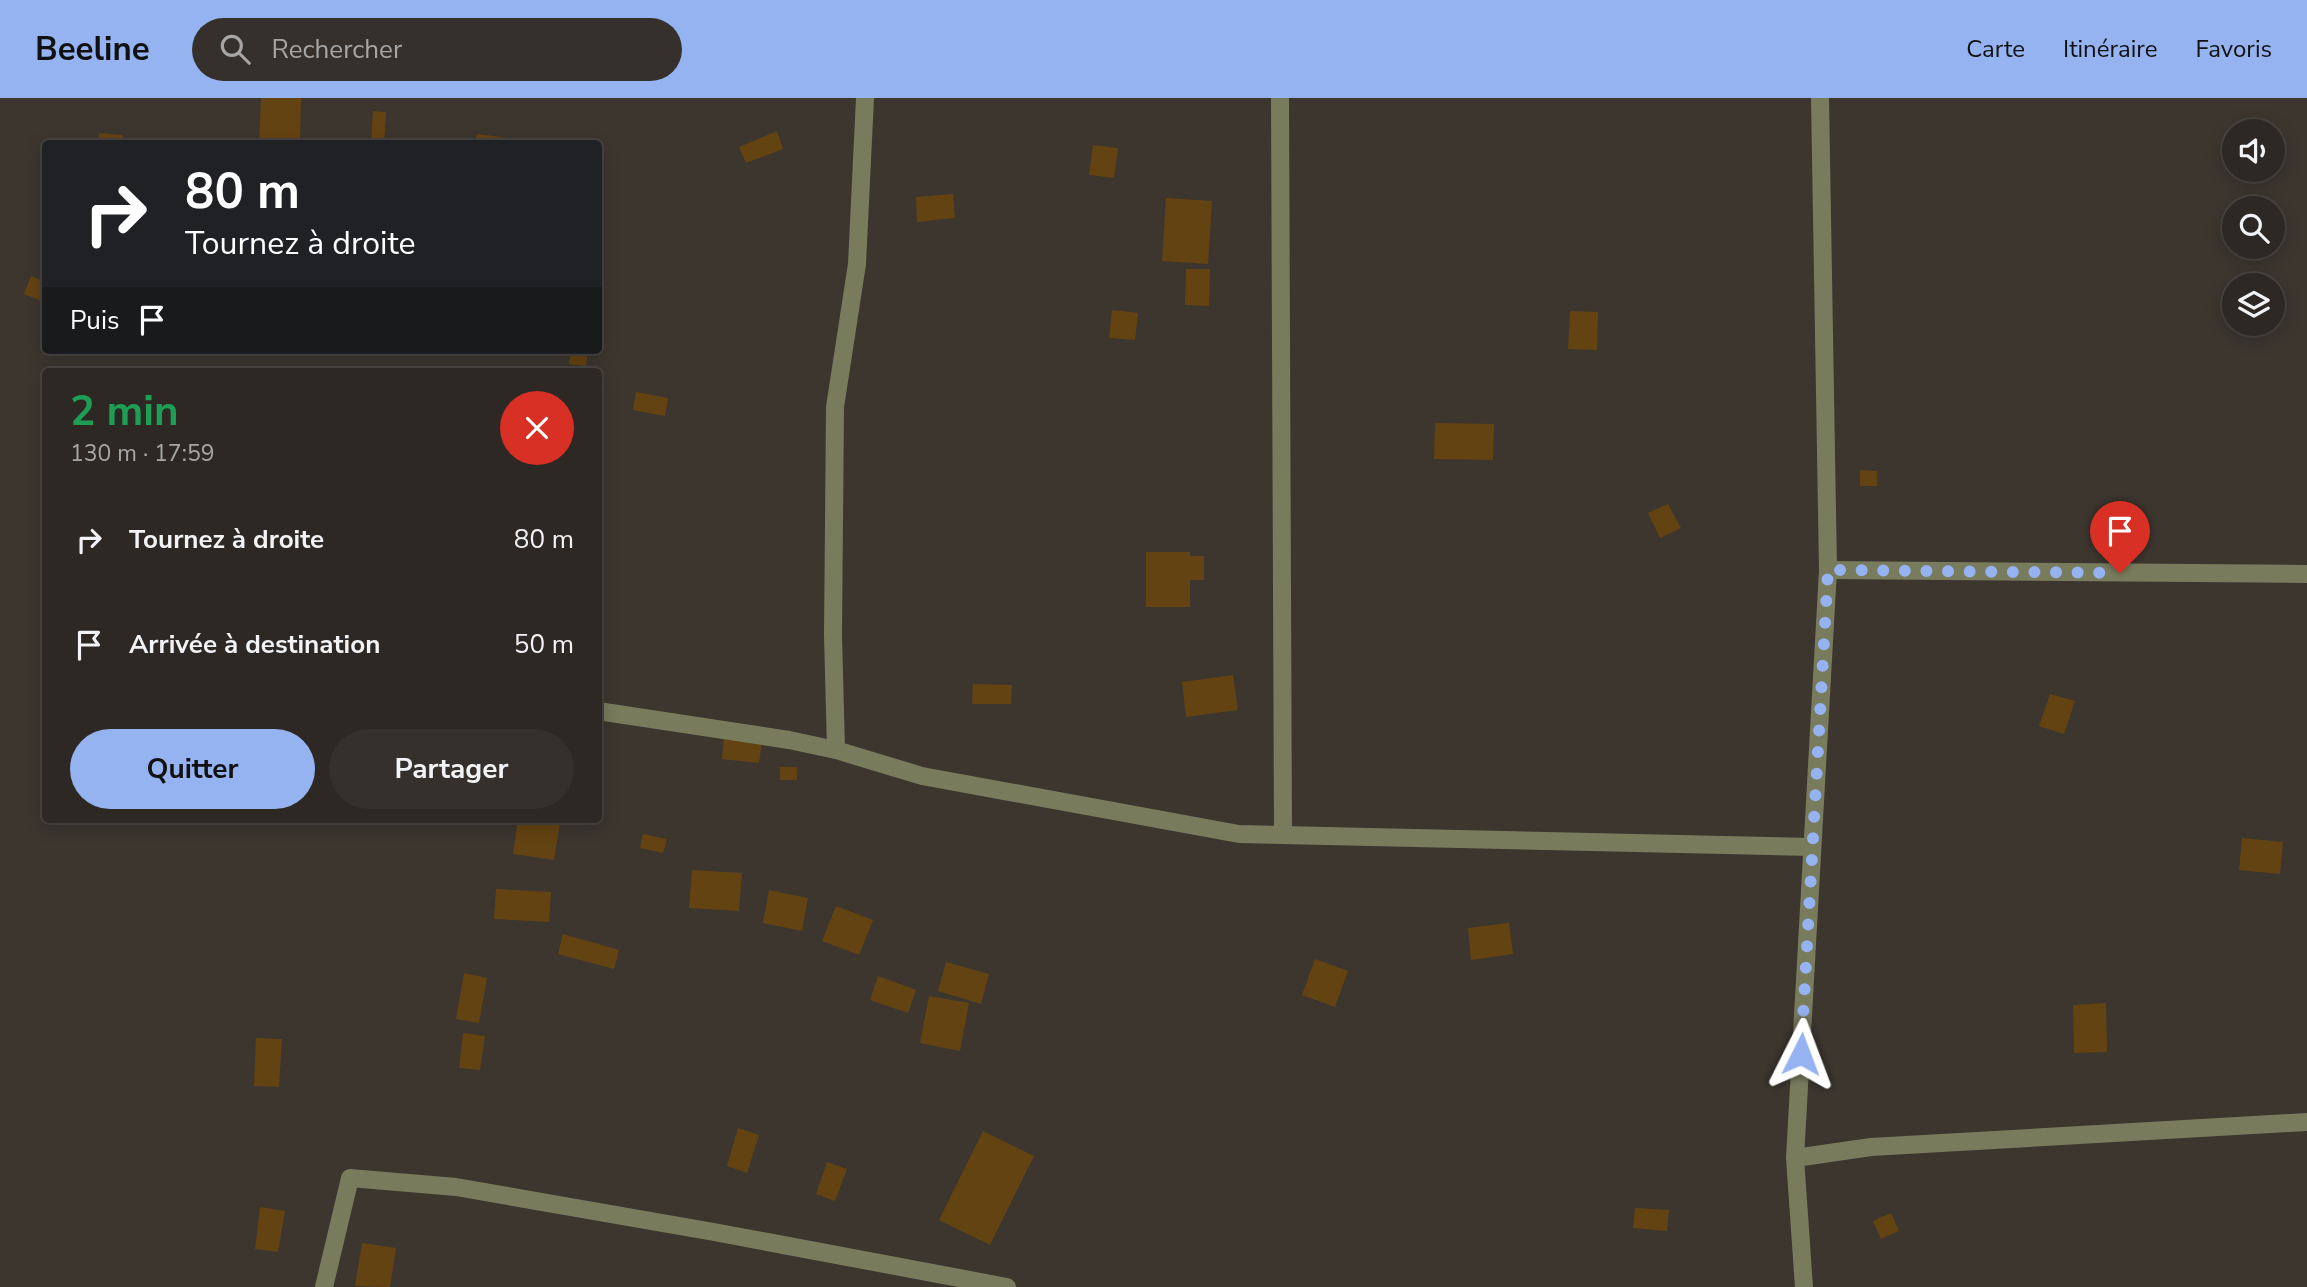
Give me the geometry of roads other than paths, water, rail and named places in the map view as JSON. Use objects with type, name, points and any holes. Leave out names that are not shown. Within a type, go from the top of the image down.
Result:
[{"type":"street","points":[[836,750],[833,635],[835,407],[857,264],[865,98]]},
{"type":"street","points":[[1280,98],[1283,835]]},
{"type":"street","points":[[1804,1287],[1795,1158],[1828,570],[1820,98]]},
{"type":"street","points":[[1828,570],[2307,574]]},
{"type":"street","points":[[602,712],[789,740],[836,750],[922,776],[1239,834],[1812,847]]},
{"type":"street","points":[[1795,1158],[1871,1147],[2307,1122]]},
{"type":"street","points":[[324,1287],[349,1178],[456,1187],[714,1231],[1007,1287]]}]
